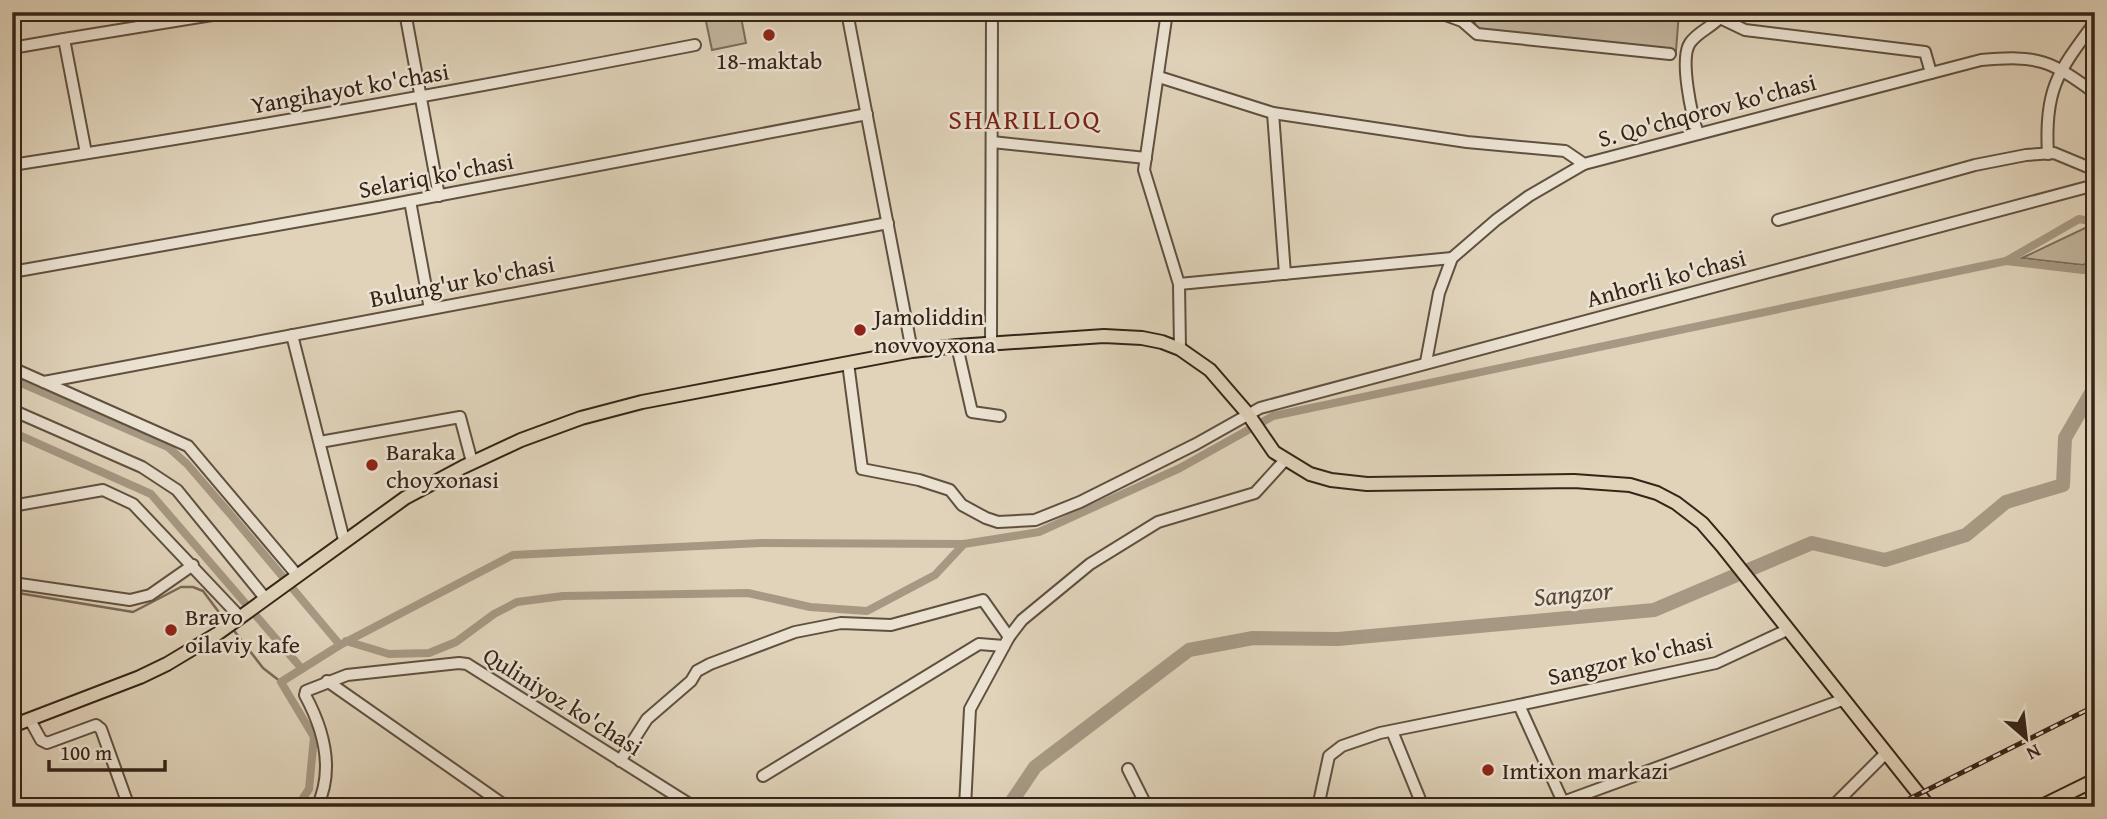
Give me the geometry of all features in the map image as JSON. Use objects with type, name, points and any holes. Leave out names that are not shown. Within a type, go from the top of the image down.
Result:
[{"type":"main road","points":[[12,726],[140,677],[184,654],[236,621],[405,498],[472,463],[551,428],[612,409],[912,351],[991,343],[1124,337],[1152,340],[1180,349],[1210,370],[1248,414],[1266,442],[1284,460],[1310,474],[1352,483],[1584,481],[1630,485],[1657,493],[1676,503],[1702,523],[1722,546],[1928,807]]},
{"type":"main road","points":[[2040,807],[2095,780]]},
{"type":"street","points":[[405,12],[439,196]]},
{"type":"street","points":[[847,12],[912,351]]},
{"type":"street","points":[[991,343],[992,12]]},
{"type":"street","points":[[1167,12],[1144,170],[1179,284],[1180,349]]},
{"type":"street","points":[[1437,12],[1462,21],[1477,34],[1670,54]]},
{"type":"street","points":[[12,48],[212,15]]},
{"type":"street","points":[[1698,134],[1690,108],[1686,60],[1689,43],[1722,15],[1745,30],[1925,52],[1931,73]]},
{"type":"street","points":[[2048,153],[2046,129],[2049,106],[2061,68],[2095,22]]},
{"type":"street","points":[[64,39],[86,153]]},
{"type":"street","name":"Yangihayot ko'chasi","points":[[12,164],[420,97],[695,45]]},
{"type":"street","name":"S. Qo'chqorov ko'chasi","points":[[1159,77],[1273,113],[1467,142],[1564,152],[1584,164],[1981,60],[2011,57],[2037,60],[2061,68],[2095,93]]},
{"type":"street","points":[[1273,113],[1285,274]]},
{"type":"street","name":"Selariq ko'chasi","points":[[12,272],[439,196],[867,114]]},
{"type":"street","points":[[992,142],[1146,158]]},
{"type":"street","points":[[1778,220],[1975,165],[2048,153],[2095,170]]},
{"type":"street","points":[[1426,362],[1438,293],[1452,258],[1528,196],[1584,164]]},
{"type":"street","name":"Anhorli ko'chasi","points":[[848,363],[862,469],[919,480],[950,491],[962,505],[998,522],[1035,520],[1080,502],[1196,444],[1260,408],[2095,185]]},
{"type":"street","points":[[410,201],[430,309]]},
{"type":"street","name":"Bulung'ur ko'chasi","points":[[44,382],[888,223]]},
{"type":"street","points":[[1179,284],[1452,258]]},
{"type":"street","points":[[292,335],[344,540]]},
{"type":"street","points":[[957,346],[972,412],[1000,416]]},
{"type":"street","points":[[12,368],[188,446],[296,575]]},
{"type":"street","points":[[12,410],[142,467],[177,491],[266,597]]},
{"type":"street","points":[[320,442],[460,417],[472,463]]},
{"type":"street","points":[[965,807],[971,709],[1022,620],[1090,564],[1158,522],[1255,493],[1284,460]]},
{"type":"street","points":[[12,506],[103,490],[133,503],[193,565],[236,621]]},
{"type":"street","points":[[13,583],[130,600],[150,595],[193,565]]},
{"type":"street","points":[[620,761],[647,719],[691,681],[697,671],[795,632],[841,623],[891,625],[983,600],[1007,642]]},
{"type":"street","name":"Sangzor ko'chasi","points":[[1318,807],[1329,756],[1342,746],[1392,731],[1716,663],[1787,630]]},
{"type":"street","points":[[763,776],[979,644],[1007,642]]},
{"type":"street","name":"Quliniyoz ko'chasi","points":[[327,681],[347,674],[467,664],[694,807]]},
{"type":"street","points":[[317,807],[323,794],[326,772],[325,740],[304,693],[327,681],[507,807]]},
{"type":"street","name":"Sangzor ko'chasi","points":[[1519,705],[1563,802],[1842,700]]},
{"type":"street","points":[[30,720],[41,740],[47,743],[96,725],[101,729],[129,807]]},
{"type":"street","points":[[1392,731],[1423,807]]},
{"type":"street","points":[[1829,807],[1885,754]]},
{"type":"street","points":[[1128,769],[1147,807]]},
{"type":"street","points":[[485,807],[494,796]]},
{"type":"shaded area","points":[[704,12],[740,12],[746,43],[712,50]]},
{"type":"shaded area","points":[[1471,12],[1679,12],[1676,51],[1477,29]]},
{"type":"shaded area","points":[[2085,228],[2095,229],[2095,258],[2083,265],[2022,258]]},
{"type":"waterway","points":[[2006,261],[2079,219],[2095,222]]},
{"type":"waterway","points":[[297,807],[309,789],[314,737],[281,682],[340,645],[513,555],[761,543],[964,544],[1039,532],[1180,468],[1273,416],[2006,261],[2083,270],[2095,265]]},
{"type":"waterway","points":[[12,379],[168,447],[187,464],[340,645]]},
{"type":"waterway","name":"Sangzor","points":[[1008,807],[1035,767],[1189,650],[1253,638],[1338,639],[1654,610],[1812,543],[1885,560],[1966,535],[2006,502],[2063,485],[2065,438],[2095,386]]},
{"type":"waterway","points":[[12,432],[151,494],[302,669]]},
{"type":"waterway","points":[[346,641],[389,654],[429,653],[456,642],[494,614],[517,602],[563,596],[748,593],[810,607],[867,611],[935,575],[964,544]]},
{"type":"waterway","points":[[12,592],[133,612],[181,587],[193,587],[203,591],[227,623]]},
{"type":"waterway","points":[[232,628],[263,668],[281,682]]},
{"type":"railway","points":[[1893,807],[2095,706]]},
{"type":"place","name":"18-maktab","points":[[769,35]]},
{"type":"place","name":"Jamoliddin novvoyxona","points":[[860,330]]},
{"type":"place","name":"Baraka choyxonasi","points":[[372,465]]},
{"type":"place","name":"Bravo oilaviy kafe","points":[[171,630]]},
{"type":"place","name":"Imtixon markazi","points":[[1488,770]]},
{"type":"district","name":"SHARILLOQ","points":[[1025,118]]}]
